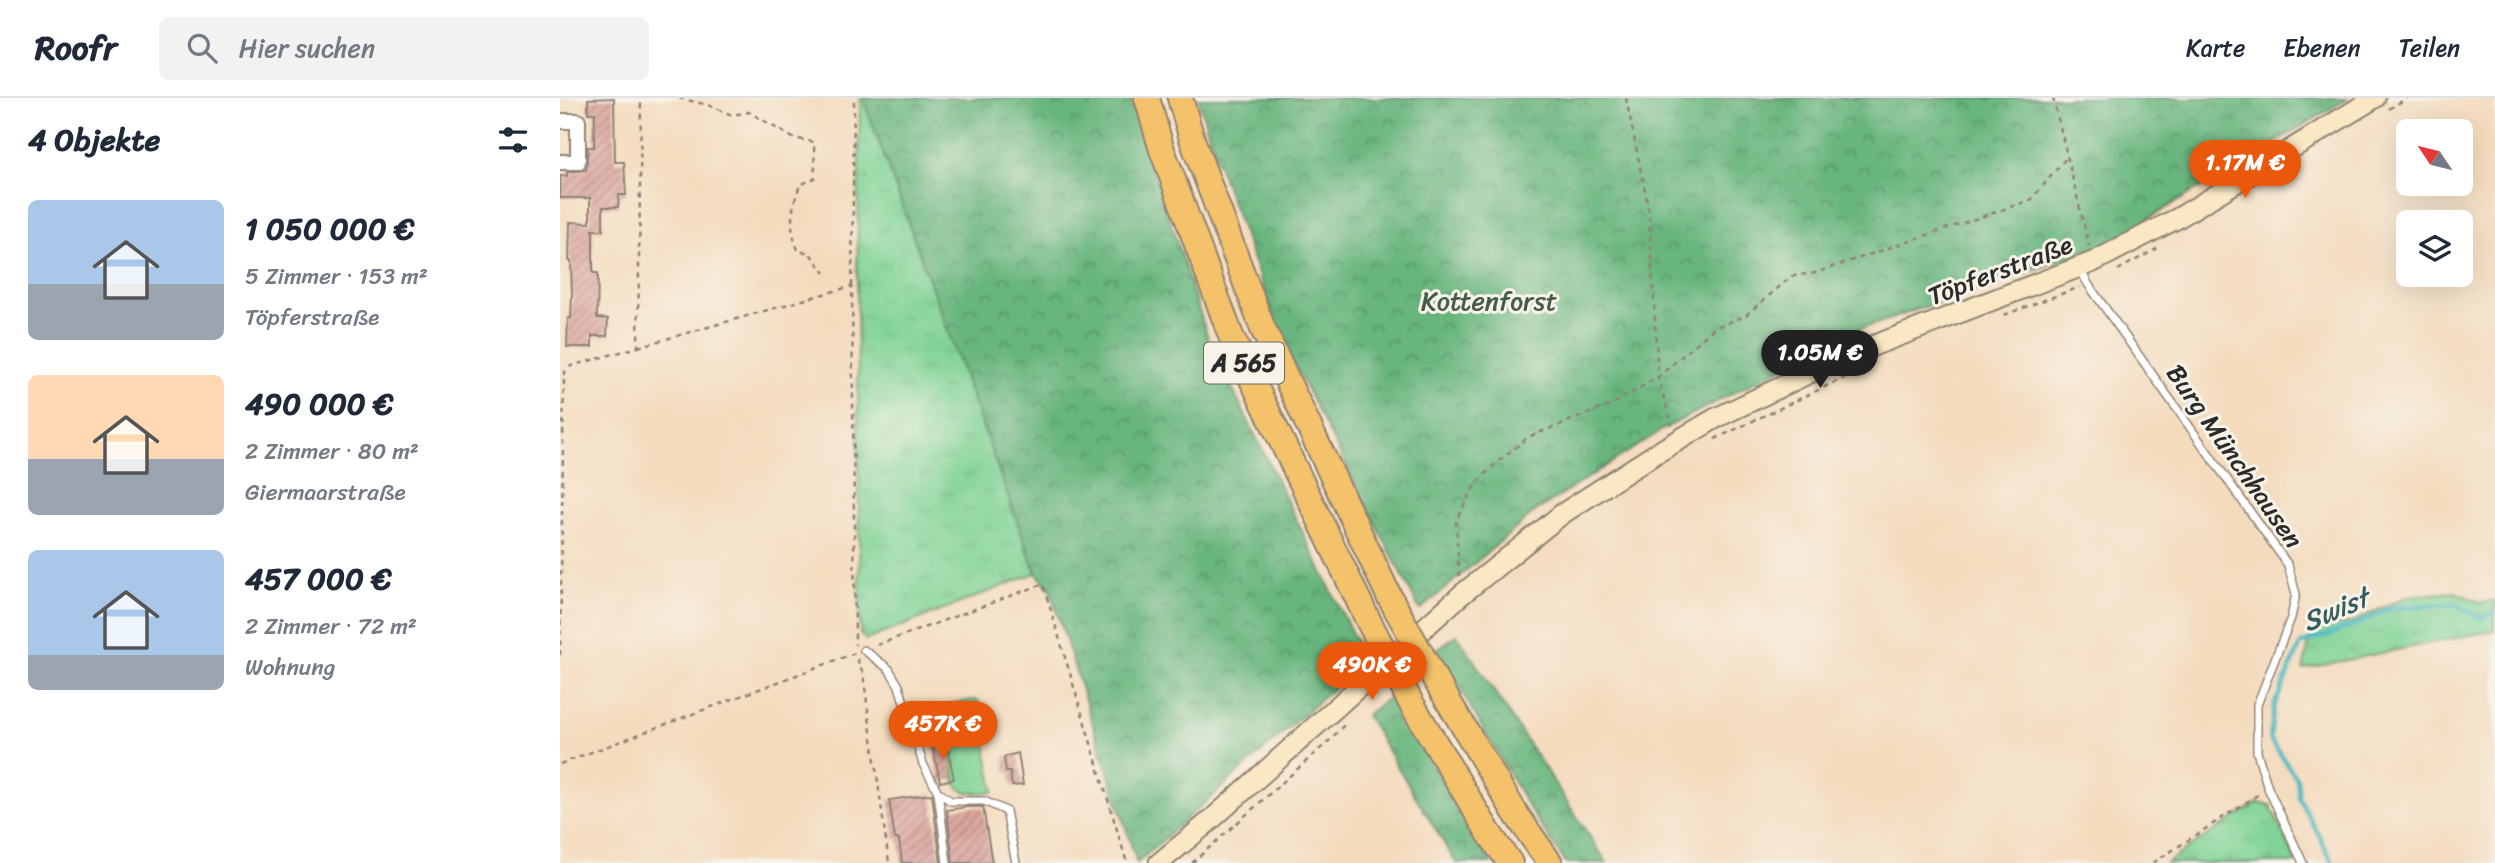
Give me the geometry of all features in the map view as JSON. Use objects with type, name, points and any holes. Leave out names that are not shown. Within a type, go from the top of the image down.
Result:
[{"type":"highway","name":"A 565","points":[[1147,98],[1161,147],[1231,336],[1410,701],[1489,833],[1510,863]]},
{"type":"highway","name":"A 565","points":[[1180,98],[1193,142],[1263,329],[1389,596],[1516,814],[1550,863]]},
{"type":"main road","name":"Töpferstraße","points":[[1160,863],[1467,590],[1562,514],[1677,441],[1716,418],[1841,358],[2087,272],[2375,98]]},
{"type":"street","points":[[560,121],[578,121],[578,162],[560,162]]},
{"type":"lane","name":"Burg Münchhausen","points":[[2087,272],[2288,565],[2295,594],[2291,618],[2257,705],[2257,752],[2268,788],[2303,863]]},
{"type":"lane","points":[[864,650],[889,669],[899,686],[923,764],[938,792],[947,863]]},
{"type":"lane","points":[[938,792],[951,801],[984,801],[1006,811],[1016,863]]},
{"type":"path","points":[[638,347],[641,98]]},
{"type":"path","points":[[679,98],[708,105],[732,115],[750,112],[793,138],[814,142],[815,178],[800,185],[793,205],[791,223],[799,252],[809,252],[825,273]]},
{"type":"path","points":[[853,98],[855,653],[863,673],[889,863]]},
{"type":"path","points":[[1626,98],[1649,211],[1658,377],[1677,441]]},
{"type":"path","points":[[2001,316],[2087,272],[2067,157],[2053,98]]},
{"type":"path","points":[[1467,590],[1460,580],[1456,520],[1475,485],[1495,464],[1528,438],[1611,405],[1658,377],[1714,328],[1745,316],[1792,276],[1815,273],[2031,200],[2067,157]]},
{"type":"path","points":[[560,655],[562,372],[571,366],[852,286]]},
{"type":"path","points":[[1716,439],[1877,362]]},
{"type":"path","points":[[560,764],[1043,584],[1127,863]]},
{"type":"path","points":[[1192,863],[1345,723]]},
{"type":"path","points":[[2153,863],[2268,788]]},
{"type":"green space","points":[[860,98],[863,98],[1036,573],[866,640],[860,634],[857,280]]},
{"type":"green space","points":[[863,98],[1130,98],[1209,341],[1365,660],[1137,863],[1049,587],[1036,573]]},
{"type":"green space","name":"Kottenforst","points":[[1198,98],[2349,98],[2103,246],[1849,333],[1665,428],[1536,511],[1420,610],[1285,347],[1216,159]]},
{"type":"green space","points":[[2455,592],[2482,603],[2495,600],[2495,630],[2303,669],[2312,629],[2351,623],[2407,596]]},
{"type":"green space","points":[[1457,635],[1607,863],[1566,863],[1530,810],[1437,649]]},
{"type":"green space","points":[[1391,696],[1491,863],[1456,863],[1366,715]]},
{"type":"green space","points":[[978,700],[994,792],[968,792],[956,784],[945,710],[950,704]]},
{"type":"green space","points":[[2257,803],[2270,805],[2297,863],[2166,863]]},
{"type":"building","points":[[614,98],[615,162],[624,162],[626,195],[619,195],[618,207],[603,207],[603,230],[593,230],[593,273],[598,273],[597,318],[608,319],[607,336],[592,336],[592,347],[567,347],[572,295],[570,222],[590,223],[590,198],[560,198],[560,176],[567,176],[567,172],[586,170],[588,147],[594,147],[595,113],[588,113],[588,99]]},
{"type":"building","points":[[946,740],[954,779],[940,782],[933,742]]},
{"type":"building","points":[[1018,753],[1023,785],[1012,786],[1004,757]]},
{"type":"building","points":[[932,794],[941,863],[902,863],[889,800]]},
{"type":"building","points":[[983,807],[992,863],[953,863],[947,810]]},
{"type":"waterway","name":"Swist","points":[[2333,863],[2299,798],[2297,779],[2270,739],[2274,706],[2301,644],[2353,626],[2391,608],[2455,604],[2480,618],[2495,612]]}]
